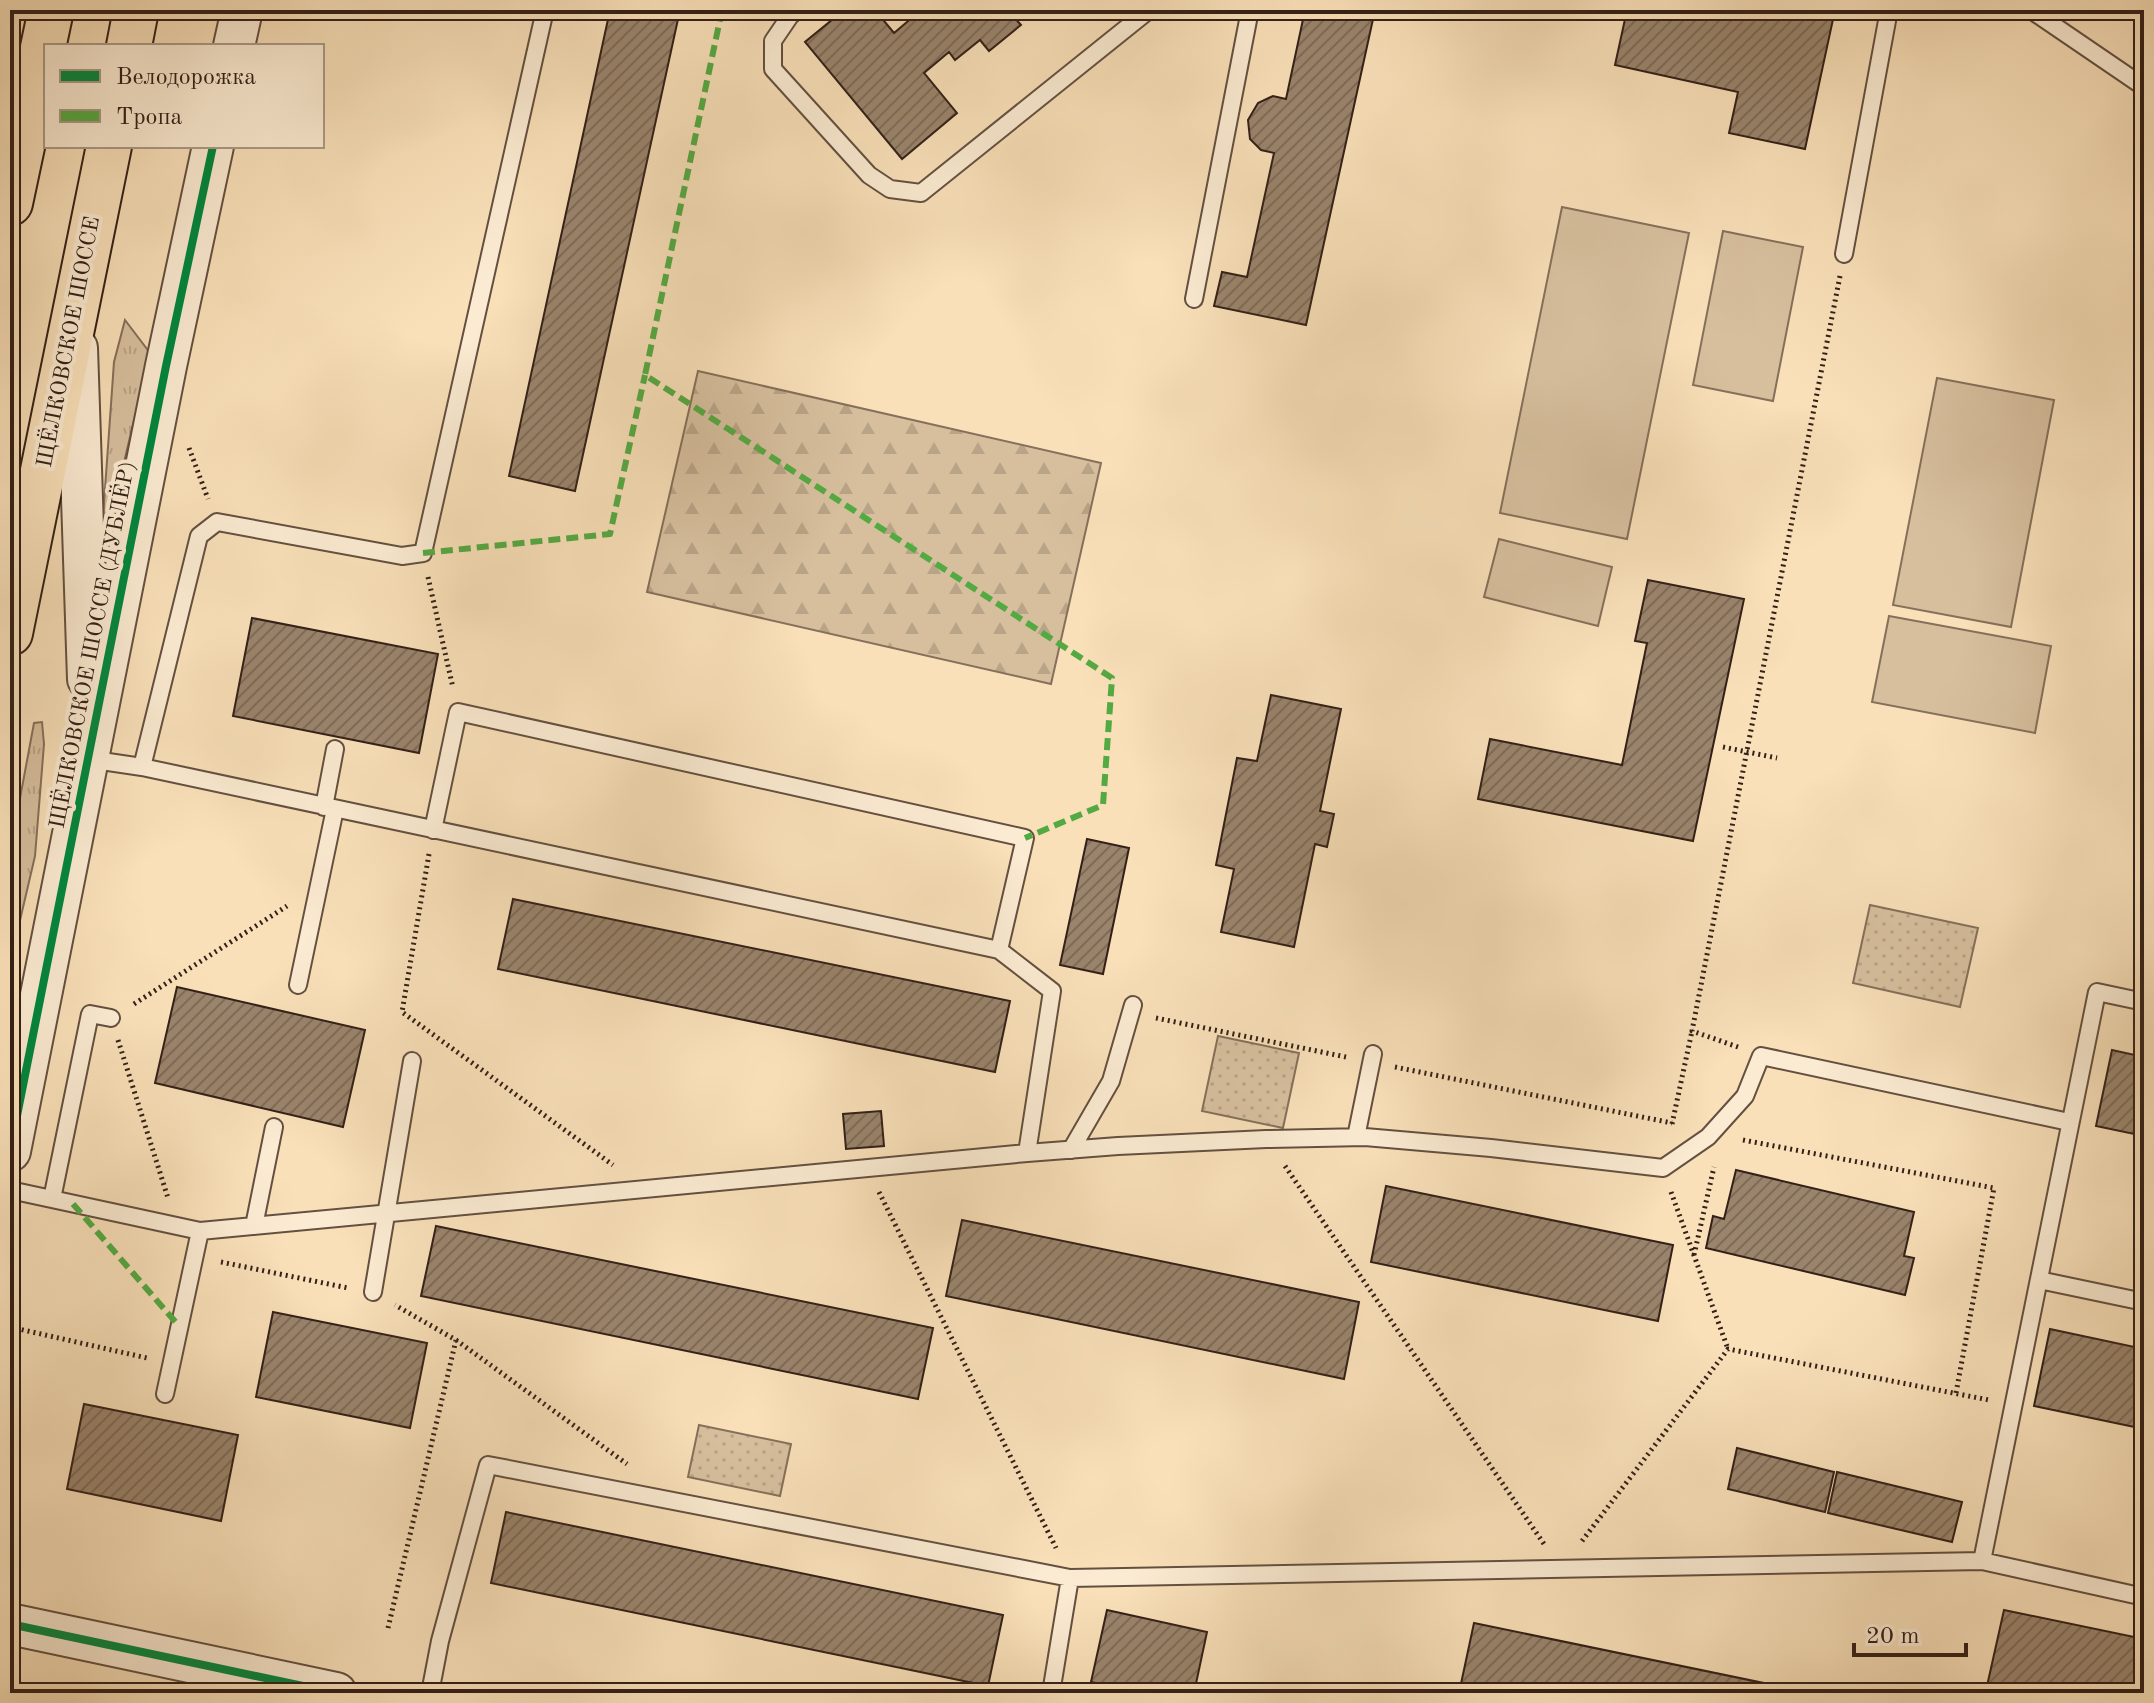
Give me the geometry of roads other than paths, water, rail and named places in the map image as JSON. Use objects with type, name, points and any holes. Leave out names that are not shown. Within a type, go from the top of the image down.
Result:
[{"type":"main road","points":[[10,203],[51,10]]},
{"type":"main road","points":[[129,44],[136,10]]},
{"type":"main road","name":"ЩЁЛКОВСКОЕ ШОССЕ","points":[[10,633],[109,148]]},
{"type":"street","points":[[234,44],[242,10]]},
{"type":"street","name":"ЩЁЛКОВСКОЕ ШОССЕ (ДУБЛЁР)","points":[[10,1151],[166,366],[213,148]]},
{"type":"street","points":[[76,307],[90,753]]},
{"type":"street","points":[[10,1624],[336,1693]]},
{"type":"lane","points":[[142,767],[199,536],[217,522],[402,556],[423,553],[545,10]]},
{"type":"lane","points":[[797,10],[773,41],[773,69],[869,175],[890,189],[921,193],[1149,10]]},
{"type":"lane","points":[[1194,299],[1250,10]]},
{"type":"lane","points":[[1844,254],[1889,10]]},
{"type":"lane","points":[[2031,10],[2144,87]]},
{"type":"lane","points":[[433,830],[458,712],[1025,838],[999,950]]},
{"type":"lane","points":[[298,985],[329,808],[335,749]]},
{"type":"lane","points":[[90,753],[329,808],[999,950],[1052,991],[1027,1153]]},
{"type":"lane","points":[[1982,1561],[2097,992],[2144,1002]]},
{"type":"lane","points":[[1071,1150],[1111,1081],[1133,1005]]},
{"type":"lane","points":[[52,1199],[90,1014],[111,1018]]},
{"type":"lane","points":[[10,1190],[200,1231],[1027,1153],[1266,1139],[1356,1137],[1491,1148],[1663,1168],[1708,1137],[1745,1096],[1761,1056],[2069,1122]]},
{"type":"lane","points":[[1356,1137],[1372,1058]]},
{"type":"lane","points":[[373,1292],[412,1061]]},
{"type":"lane","points":[[254,1226],[274,1127]]},
{"type":"lane","points":[[165,1394],[200,1231]]},
{"type":"lane","points":[[2039,1280],[2144,1302]]},
{"type":"lane","points":[[430,1693],[440,1641],[488,1465],[1070,1578],[1982,1561],[2144,1597]]},
{"type":"lane","points":[[1051,1693],[1070,1578]]}]
